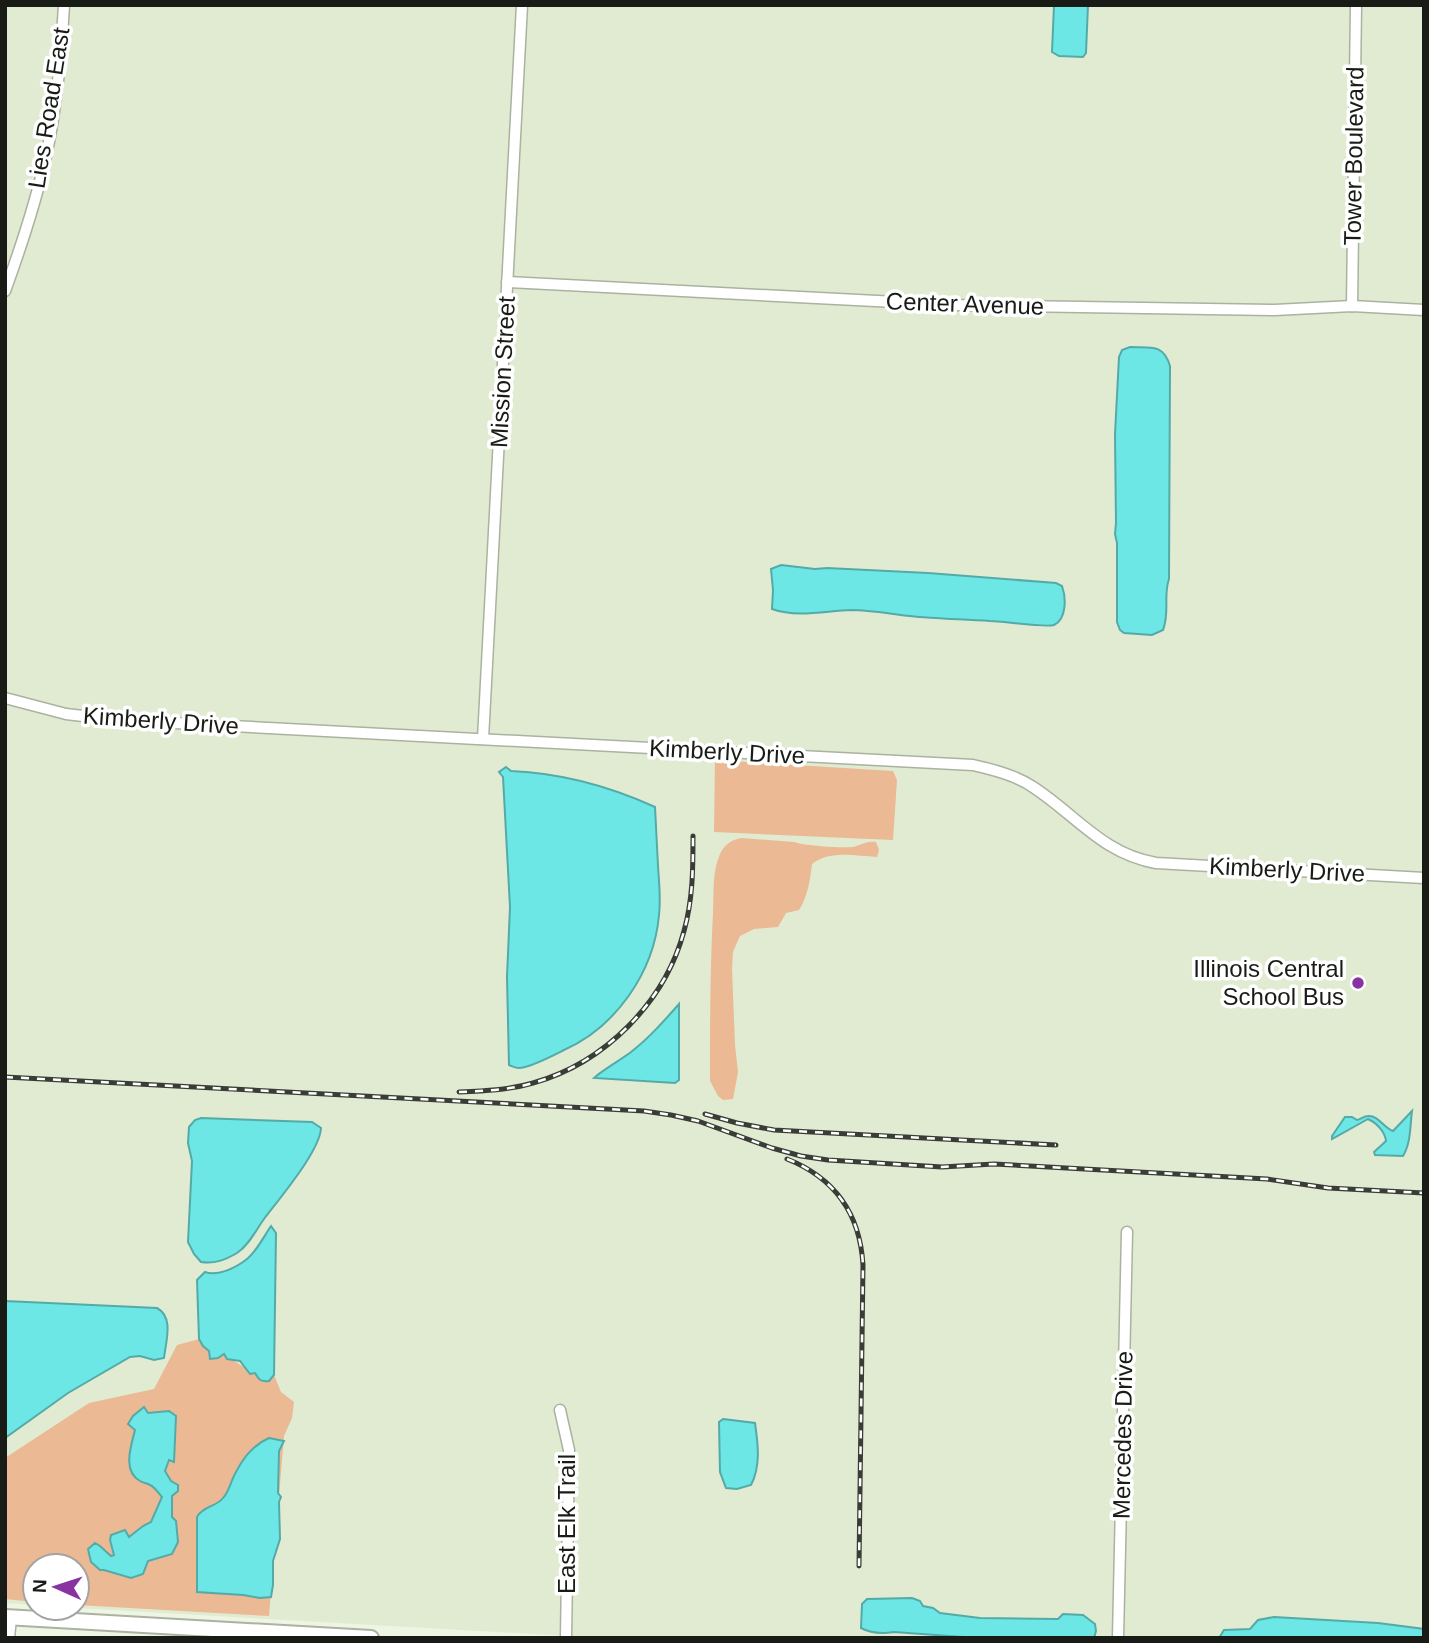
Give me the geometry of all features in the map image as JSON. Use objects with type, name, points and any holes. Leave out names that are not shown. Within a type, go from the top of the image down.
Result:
[{"type":"street","name":"Lies Road East","points":[[5,291],[47,155],[64,5]]},
{"type":"street","name":"Mission Street","points":[[483,739],[522,5]]},
{"type":"street","name":"Tower Boulevard","points":[[1352,306],[1356,5]]},
{"type":"street","name":"Center Avenue","points":[[507,282],[954,305],[1275,310],[1352,306],[1424,310]]},
{"type":"street","name":"Kimberly Drive","points":[[5,698],[66,714],[105,719],[973,765],[1008,774],[1033,787],[1109,846],[1143,861],[1424,877]]},
{"type":"street","name":"Mercedes Drive","points":[[1118,1638],[1126,1232]]},
{"type":"street","name":"East Elk Trail","points":[[560,1410],[569,1450],[566,1638]]},
{"type":"street","points":[[9,1638],[8,1618],[278,1635],[371,1638]]},
{"type":"shaded area","points":[[5,5],[1424,5],[1424,1638],[603,1638],[91,1609],[91,1552],[21,1552],[21,1604],[5,1603]]},
{"type":"shaded area","points":[[715,760],[893,771],[897,780],[893,840],[714,832]]},
{"type":"shaded area","points":[[741,838],[840,847],[876,842],[879,850],[877,857],[835,855],[812,864],[807,894],[799,910],[786,913],[778,927],[754,929],[740,936],[733,952],[732,968],[738,1072],[733,1099],[723,1100],[710,1081],[714,883],[717,861],[722,851],[728,843]]},
{"type":"shaded area","points":[[199,1339],[247,1369],[274,1375],[281,1392],[294,1402],[292,1418],[284,1436],[269,1616],[91,1606],[91,1552],[21,1552],[21,1601],[5,1599],[5,1458],[89,1403],[154,1389],[177,1345]]},
{"type":"water","points":[[1054,5],[1088,5],[1086,53],[1083,57],[1059,56],[1052,52]]},
{"type":"water","points":[[1130,347],[1160,350],[1170,366],[1169,579],[1165,624],[1163,630],[1152,635],[1124,633],[1117,622],[1115,434],[1119,357],[1122,350]]},
{"type":"water","points":[[781,565],[1056,583],[1062,586],[1064,607],[1058,622],[1049,626],[858,610],[801,614],[782,612],[772,609],[771,569]]},
{"type":"water","points":[[506,767],[511,771],[584,782],[655,807],[660,890],[656,936],[649,957],[640,977],[616,1012],[583,1040],[542,1061],[519,1068],[509,1065],[507,977],[510,907],[503,777],[499,772]]},
{"type":"water","points":[[679,1004],[679,1080],[675,1083],[594,1078],[638,1047]]},
{"type":"water","points":[[1412,1111],[1409,1140],[1403,1156],[1375,1155],[1374,1152],[1386,1141],[1380,1128],[1368,1119],[1332,1139],[1345,1117],[1357,1120],[1372,1116],[1393,1131]]},
{"type":"water","points":[[201,1118],[312,1122],[321,1128],[319,1138],[306,1162],[249,1242],[233,1255],[211,1262],[201,1262],[188,1242],[192,1161],[188,1143],[189,1127]]},
{"type":"water","points":[[271,1226],[276,1233],[274,1375],[269,1381],[264,1381],[255,1373],[250,1374],[240,1361],[227,1359],[224,1354],[210,1359],[209,1351],[199,1339],[197,1280],[205,1272],[221,1272],[243,1262],[251,1256]]},
{"type":"water","points":[[5,1301],[157,1308],[166,1317],[167,1323],[164,1358],[154,1360],[140,1356],[130,1357],[68,1393],[5,1438]]},
{"type":"water","points":[[144,1407],[148,1413],[169,1411],[176,1416],[174,1462],[169,1460],[165,1471],[171,1481],[178,1485],[178,1491],[172,1496],[172,1517],[176,1521],[178,1542],[172,1554],[148,1561],[143,1574],[131,1578],[100,1570],[91,1562],[91,1552],[88,1549],[95,1543],[111,1556],[114,1555],[111,1535],[125,1530],[129,1537],[151,1522],[162,1497],[152,1486],[134,1477],[131,1471],[130,1451],[135,1430],[128,1424]]},
{"type":"water","points":[[723,1419],[755,1423],[757,1463],[751,1485],[737,1489],[726,1488],[720,1472],[719,1422]]},
{"type":"water","points":[[269,1438],[284,1441],[279,1451],[280,1539],[273,1561],[271,1597],[197,1592],[197,1517],[223,1498],[247,1455]]},
{"type":"water","points":[[912,1598],[940,1613],[980,1618],[1058,1619],[1063,1614],[1083,1615],[1095,1624],[1096,1631],[1094,1638],[977,1638],[877,1633],[861,1628],[862,1604],[867,1599]]},
{"type":"water","points":[[1274,1617],[1378,1623],[1424,1629],[1424,1638],[1219,1638],[1224,1630],[1250,1629],[1258,1620]]},
{"type":"railway","points":[[459,1092],[515,1087],[559,1074],[584,1061],[628,1026],[663,982],[684,931],[691,895],[693,836]]},
{"type":"railway","points":[[5,1077],[644,1111],[698,1121],[772,1148],[828,1160],[942,1167],[994,1164],[1267,1179],[1328,1188],[1424,1193]]},
{"type":"railway","points":[[705,1114],[774,1130],[1056,1145]]},
{"type":"railway","points":[[787,1159],[819,1176],[842,1200],[857,1230],[861,1247],[863,1265],[859,1566]]},
{"type":"place","name":"Illinois Central School Bus","points":[[1358,983]]}]
